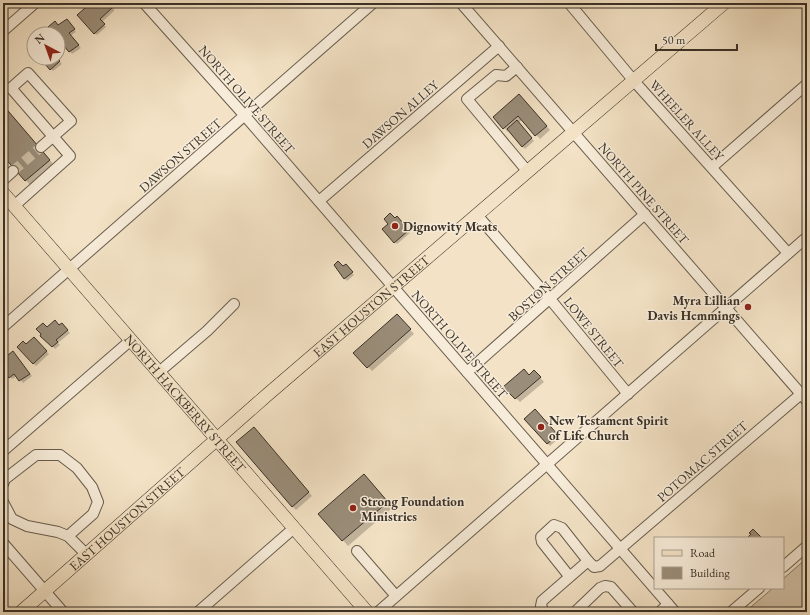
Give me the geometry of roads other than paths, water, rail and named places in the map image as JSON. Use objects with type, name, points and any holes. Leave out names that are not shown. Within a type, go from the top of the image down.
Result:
[{"type":"main road","name":"EAST HOUSTON STREET","points":[[21,612],[268,395],[724,3]]},
{"type":"main road","name":"NORTH HACKBERRY STREET","points":[[3,193],[367,612]]},
{"type":"street","points":[[3,31],[35,3]]},
{"type":"street","name":"NORTH OLIVE STREET","points":[[144,3],[245,116],[654,588]]},
{"type":"street","name":"DAWSON STREET","points":[[3,327],[373,3]]},
{"type":"street","name":"NORTH PINE STREET","points":[[460,3],[804,397]]},
{"type":"street","name":"WHEELER ALLEY","points":[[569,3],[634,81],[788,253]]},
{"type":"street","name":"DAWSON ALLEY","points":[[319,201],[499,46]]},
{"type":"street","points":[[517,67],[506,76],[496,75],[467,99],[528,172]]},
{"type":"street","points":[[14,206],[70,156],[53,135],[11,88],[28,73],[71,121],[53,135],[41,146]]},
{"type":"street","points":[[712,167],[807,84]]},
{"type":"street","points":[[3,180],[13,171]]},
{"type":"street","name":"BOSTON STREET","points":[[467,372],[645,214]]},
{"type":"street","name":"LOWE STREET","points":[[477,215],[550,299],[628,394]]},
{"type":"street","points":[[378,612],[807,237]]},
{"type":"street","points":[[159,372],[207,331],[234,304]]},
{"type":"street","points":[[3,451],[131,340]]},
{"type":"street","name":"POTOMAC STREET","points":[[588,560],[594,566],[600,566],[804,397]]},
{"type":"street","points":[[3,484],[4,479],[36,455],[60,455],[77,468],[92,487],[98,502],[93,514],[68,536]]},
{"type":"street","points":[[3,502],[12,519],[27,526],[58,532],[68,536],[87,555]]},
{"type":"street","points":[[544,612],[541,606],[542,601],[588,560],[559,526],[554,525],[543,534],[541,537],[542,542],[569,576]]},
{"type":"street","points":[[198,612],[294,528]]},
{"type":"street","points":[[3,544],[63,612]]},
{"type":"street","points":[[784,566],[807,546]]},
{"type":"street","points":[[357,551],[396,596]]},
{"type":"street","points":[[575,612],[600,588],[605,586],[611,587],[633,612]]},
{"type":"street","name":"NORTH OLIVE STREET","points":[[655,589],[672,608]]},
{"type":"street","points":[[731,612],[758,589]]},
{"type":"street","points":[[660,612],[672,608]]},
{"type":"tunnel","points":[[13,171],[41,147]]},
{"type":"place","name":"Dignowity Meats","points":[[395,226]]},
{"type":"place","name":"Myra Lillian Davis Hemmings","points":[[748,307]]},
{"type":"place","name":"New Testament Spirit of Life Church","points":[[541,427]]},
{"type":"place","name":"Strong Foundation Ministries","points":[[353,508]]}]
